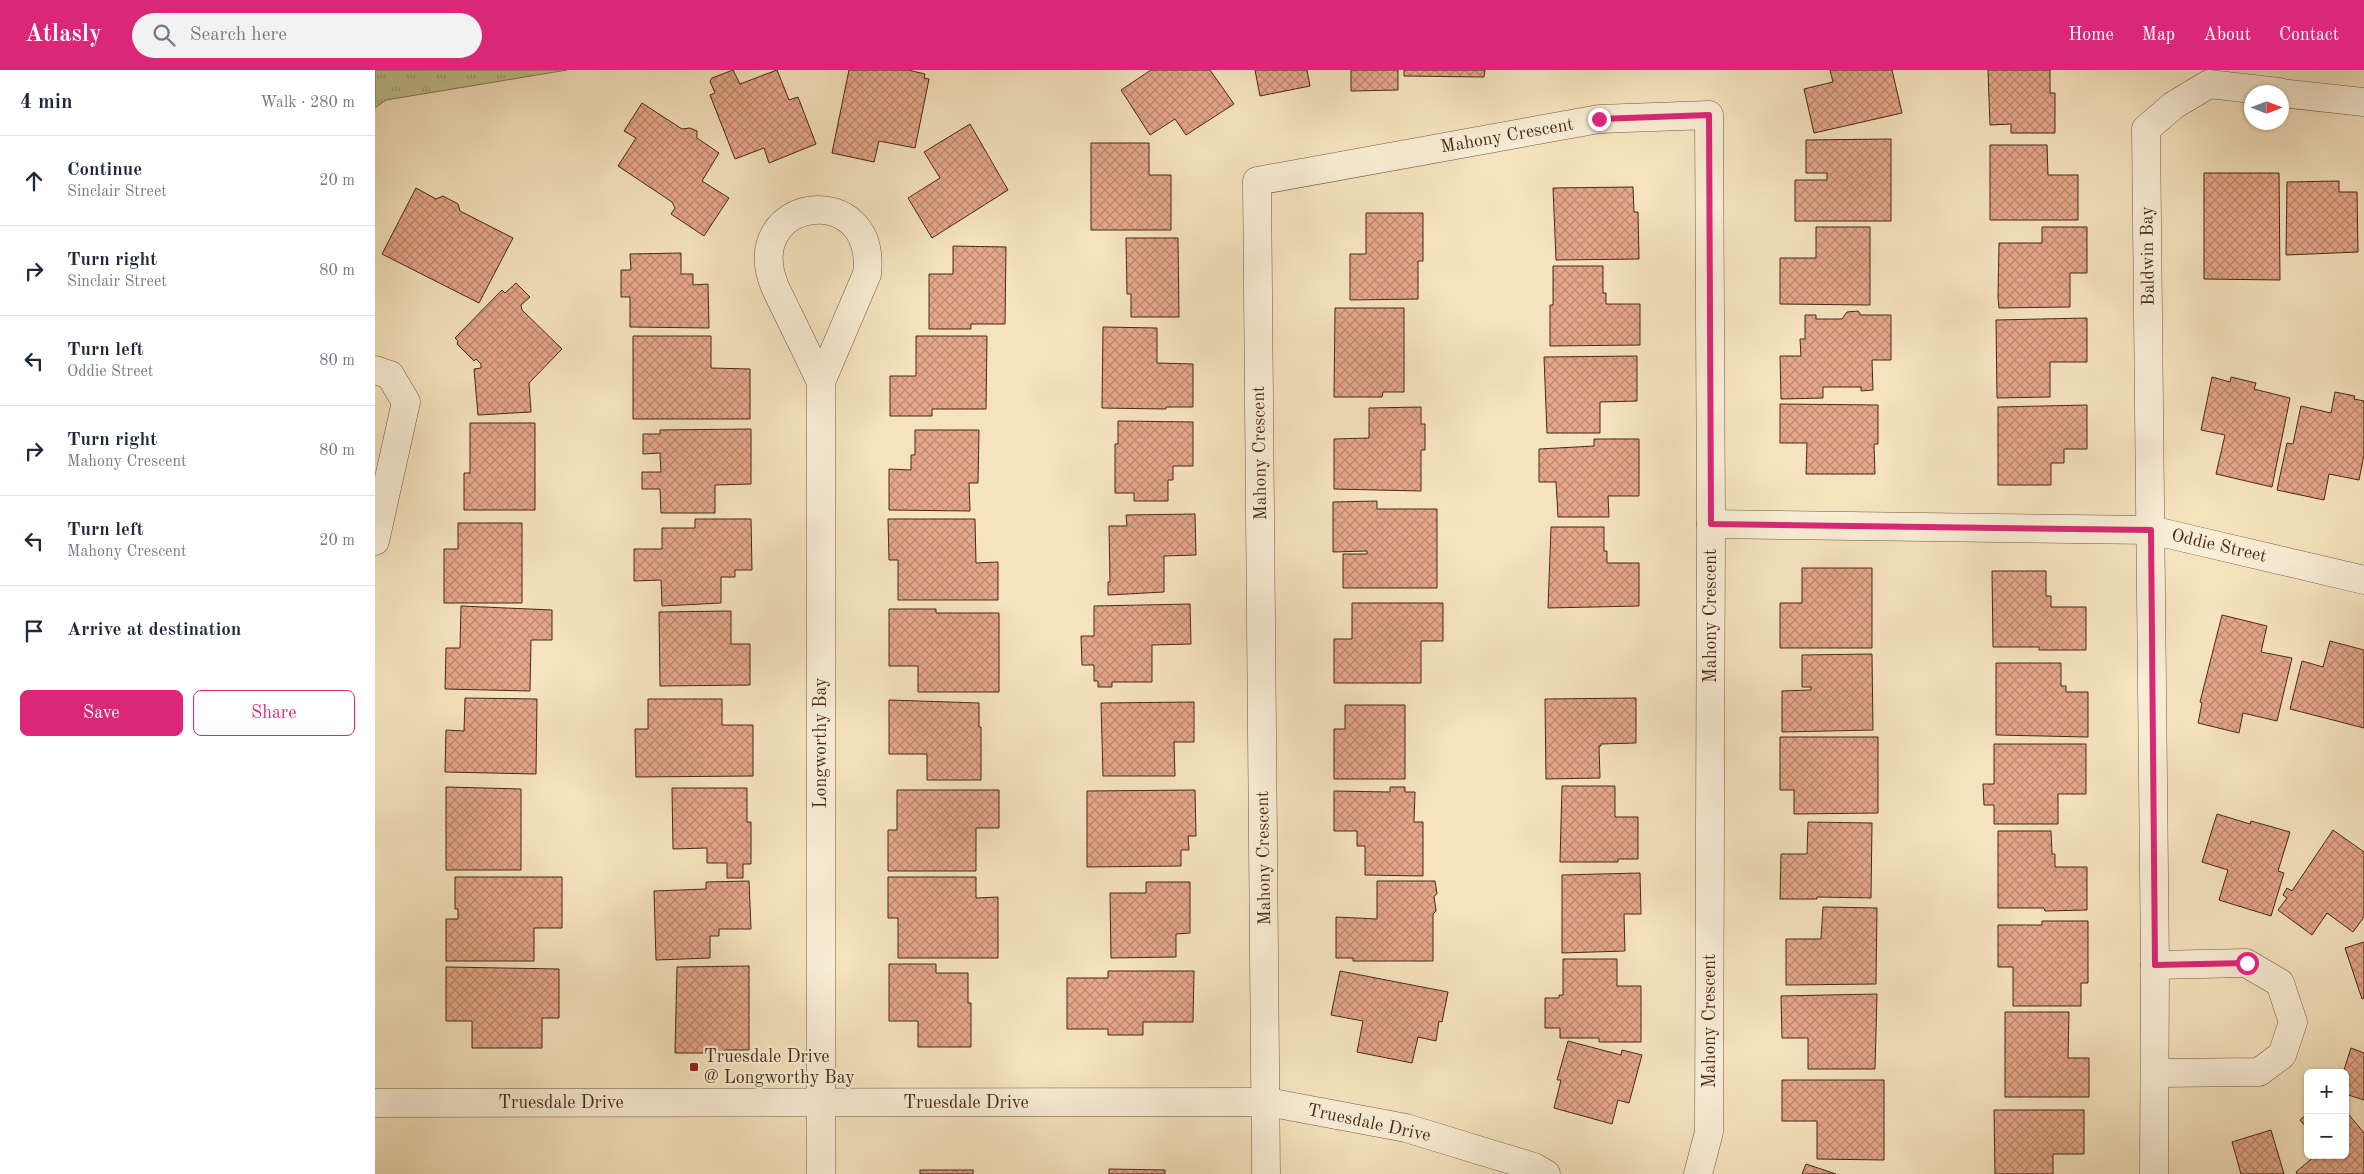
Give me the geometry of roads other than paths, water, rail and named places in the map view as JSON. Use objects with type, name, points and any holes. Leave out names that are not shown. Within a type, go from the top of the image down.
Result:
[{"type":"street","name":"Baldwin Bay","points":[[2151,530],[2146,129],[2174,105],[2209,84],[2244,88]]},
{"type":"street","name":"Baldwin Bay","points":[[2289,94],[2364,102]]},
{"type":"street","name":"Mahony Crescent","points":[[1267,1102],[1257,181],[1599,119],[1709,115],[1711,524],[1709,1132],[1698,1174]]},
{"type":"street","name":"Longworthy Bay","points":[[821,382],[772,279],[769,271],[768,254],[773,237],[783,223],[797,214],[813,209],[830,211],[845,217],[857,228],[865,242],[869,258],[867,274],[821,382],[821,1174]]},
{"type":"street","points":[[375,370],[390,375],[406,402],[375,542]]},
{"type":"street","name":"Oddie Street","points":[[1711,524],[2151,530],[2364,580]]},
{"type":"street","points":[[2151,530],[2155,965],[2153,1174]]},
{"type":"street","points":[[2155,965],[2247,963],[2280,983],[2293,1022],[2282,1055],[2259,1072],[2155,1074]]},
{"type":"street","points":[[1266,1174],[1267,1102]]},
{"type":"street","name":"Truesdale Drive","points":[[375,1104],[1267,1102],[1406,1128],[1534,1167],[1547,1174]]},
{"type":"place","name":"Truesdale Drive @ Longworthy Bay","points":[[694,1067]]}]
